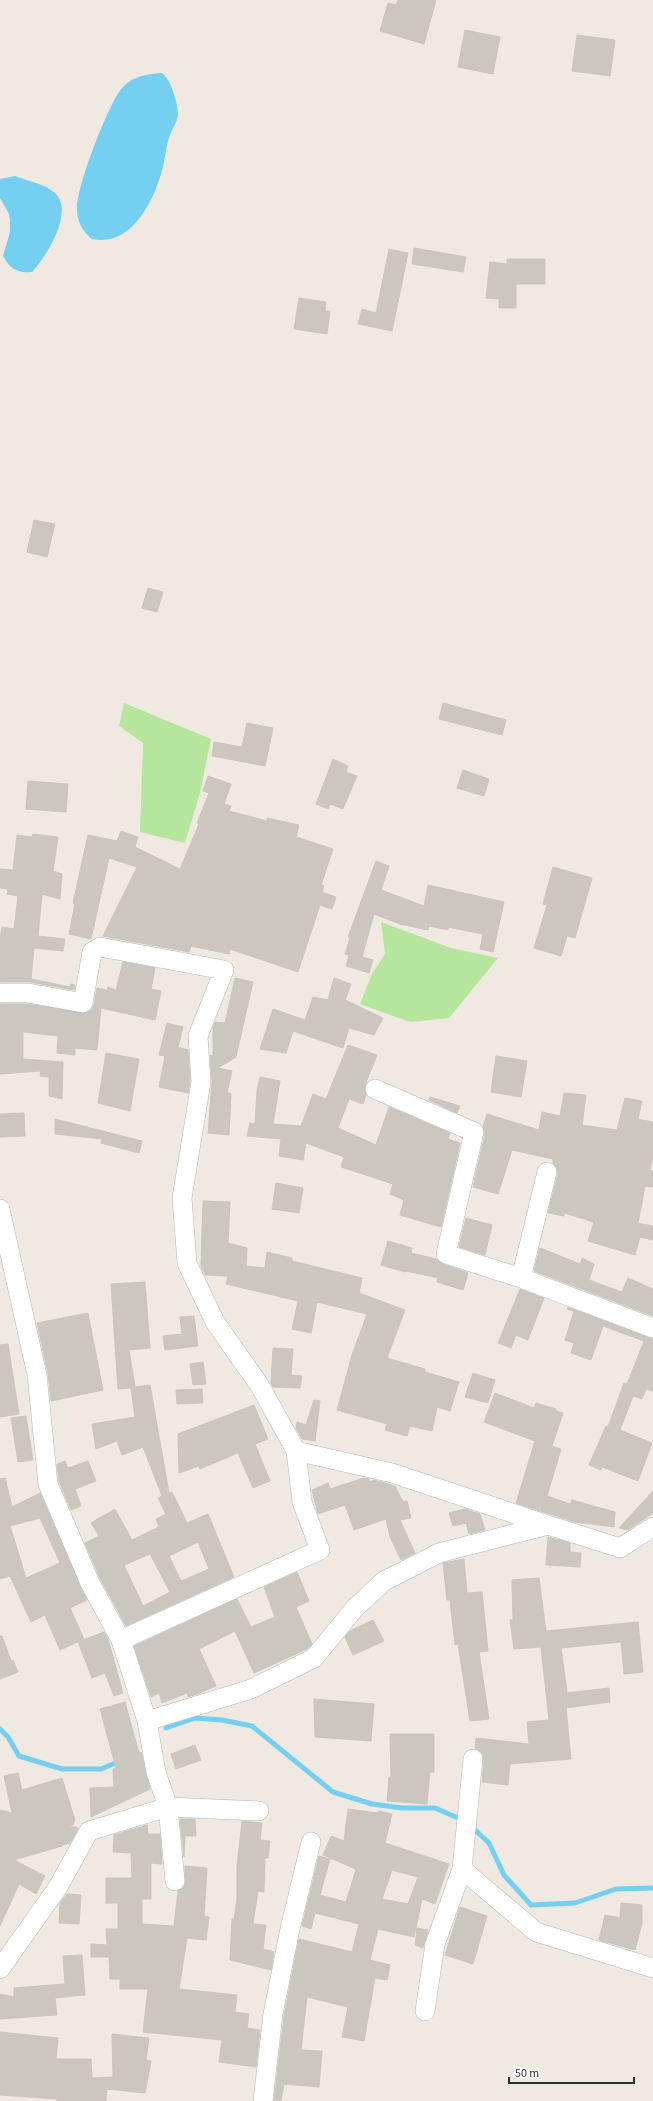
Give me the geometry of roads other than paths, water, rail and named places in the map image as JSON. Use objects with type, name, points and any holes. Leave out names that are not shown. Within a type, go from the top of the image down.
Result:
[{"type":"street","points":[[0,993],[28,993],[83,1003],[92,952],[100,947],[198,963],[224,970],[198,1036],[201,1082],[182,1198],[187,1263],[215,1322],[260,1386],[296,1451],[302,1502],[320,1550],[121,1640]]},
{"type":"street","points":[[375,1089],[474,1132],[446,1254],[521,1278],[653,1328]]},
{"type":"street","points":[[521,1278],[547,1172]]},
{"type":"street","points":[[0,1209],[37,1375],[48,1484],[90,1583],[121,1640],[146,1721],[156,1772],[168,1807],[175,1881]]},
{"type":"street","points":[[296,1451],[392,1473],[620,1548],[653,1527]]},
{"type":"street","points":[[146,1721],[251,1689],[314,1658],[354,1610],[384,1581],[439,1552],[548,1525]]},
{"type":"street","points":[[425,2011],[435,1944],[462,1868],[473,1759]]},
{"type":"street","points":[[0,1969],[58,1887],[89,1830],[168,1807],[259,1811]]},
{"type":"street","points":[[263,2101],[273,2014],[290,1929],[311,1842]]},
{"type":"street","points":[[462,1868],[536,1932],[653,1968]]},
{"type":"water","points":[[162,73],[173,92],[178,115],[169,138],[162,172],[151,200],[136,222],[127,231],[117,237],[105,240],[92,239],[83,230],[79,222],[77,210],[81,185],[102,127],[117,96],[127,83],[141,76]]},
{"type":"water","points":[[15,176],[47,187],[55,193],[60,201],[62,211],[60,222],[51,245],[32,272],[22,272],[14,269],[8,264],[3,256],[10,232],[10,220],[9,214],[0,198],[0,179]]},
{"type":"waterway","points":[[166,1728],[195,1718],[222,1720],[252,1726],[333,1792],[372,1804],[402,1808],[435,1808],[463,1820]]},
{"type":"waterway","points":[[0,1729],[8,1737],[19,1756],[62,1769],[101,1769],[120,1761]]},
{"type":"waterway","points":[[471,1826],[489,1843],[504,1875],[531,1905],[575,1903],[616,1889],[653,1888]]}]
